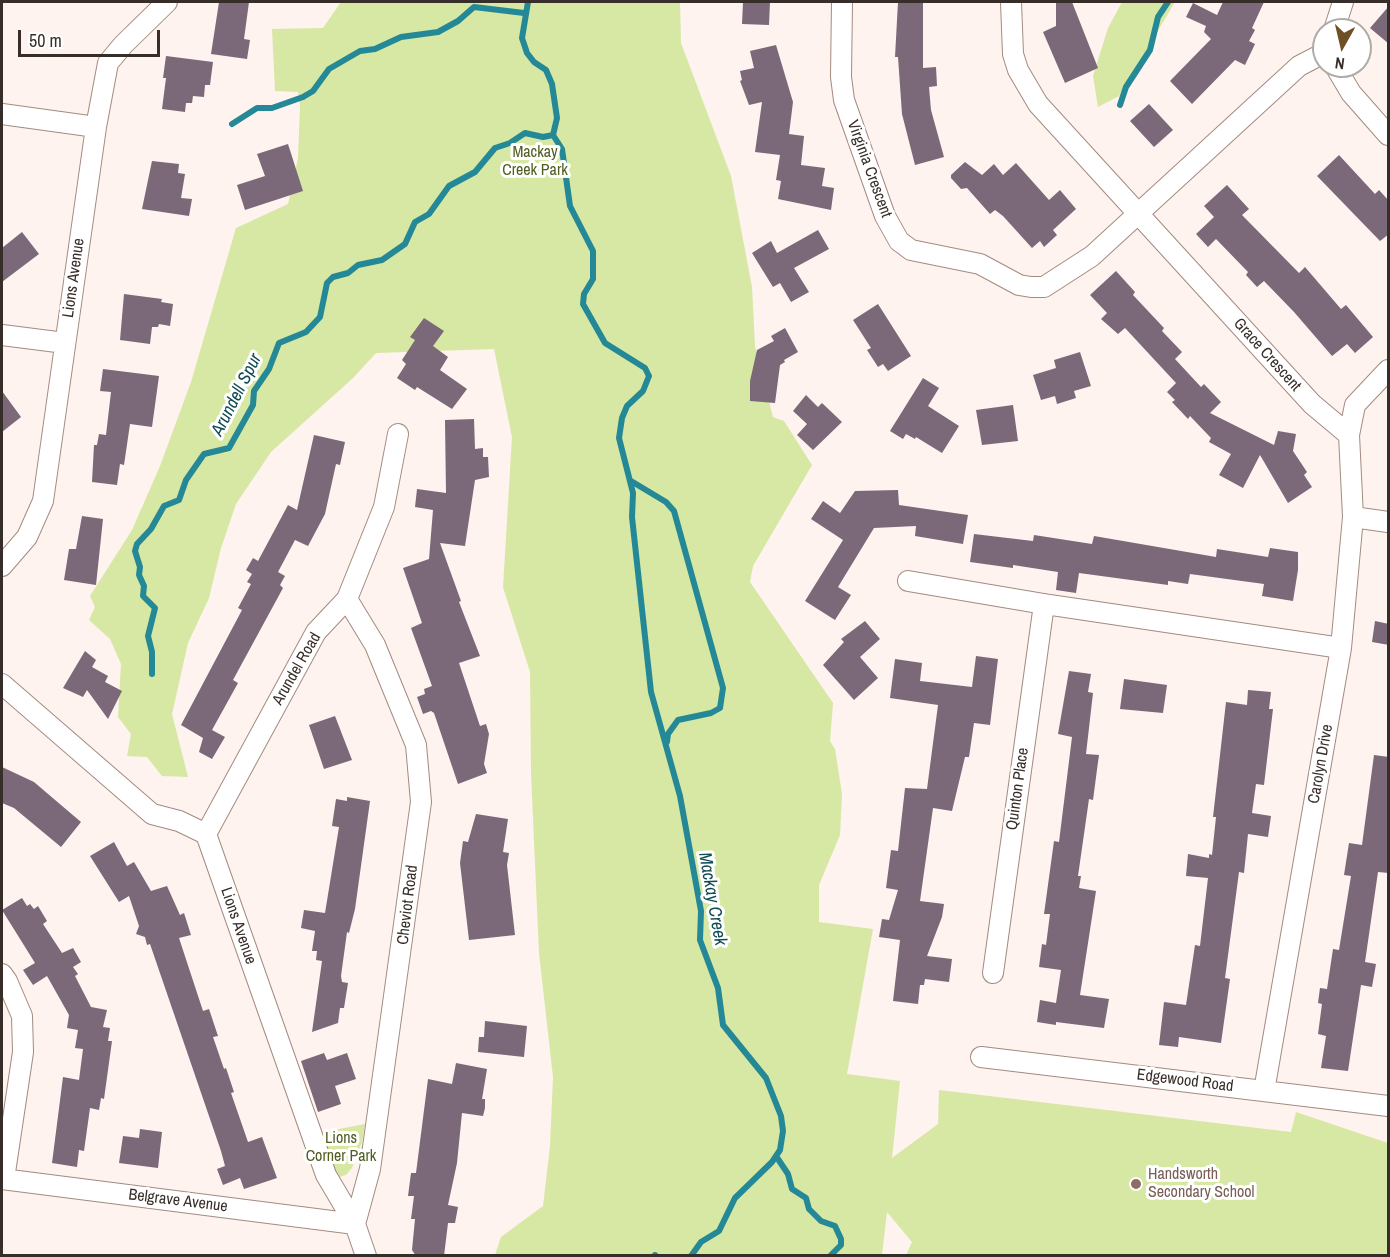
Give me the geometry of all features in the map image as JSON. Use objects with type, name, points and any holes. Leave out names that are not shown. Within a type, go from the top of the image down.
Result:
[{"type":"street","name":"Lions Avenue","points":[[2,566],[27,537],[43,501],[96,127],[108,63],[167,2]]},
{"type":"street","name":"Virginia Crescent","points":[[842,2],[841,77],[844,99],[885,216],[899,241],[911,250],[980,264],[1019,285],[1044,287],[1092,256],[1136,213],[1299,66],[1312,59]]},
{"type":"street","points":[[1011,2],[1013,54],[1024,85],[1038,104],[1136,213]]},
{"type":"street","points":[[1338,18],[1343,2]]},
{"type":"street","points":[[1342,78],[1351,93],[1389,135]]},
{"type":"street","points":[[2,114],[96,127]]},
{"type":"street","name":"Grace Crescent","points":[[1136,213],[1312,404],[1349,435]]},
{"type":"street","points":[[2,335],[65,343]]},
{"type":"street","points":[[1349,435],[1355,405],[1362,395],[1389,370]]},
{"type":"street","name":"Arundel Road","points":[[206,834],[316,632],[347,599],[384,507],[398,434]]},
{"type":"street","name":"Carolyn Drive","points":[[1264,1091],[1341,648],[1353,517],[1349,435]]},
{"type":"street","points":[[1353,517],[1389,522]]},
{"type":"street","points":[[908,581],[1044,604],[1341,648]]},
{"type":"street","name":"Cheviot Road","points":[[347,599],[375,645],[416,745],[421,802],[370,1169],[355,1224]]},
{"type":"street","name":"Quinton Place","points":[[993,973],[1044,604]]},
{"type":"street","points":[[2,684],[152,814],[179,821],[206,834]]},
{"type":"street","name":"Lions Avenue","points":[[206,834],[326,1175],[355,1224],[366,1256]]},
{"type":"street","points":[[2,975],[7,981],[22,1016],[23,1052],[3,1179]]},
{"type":"street","name":"Edgewood Road","points":[[981,1057],[1389,1106]]},
{"type":"street","name":"Belgrave Avenue","points":[[3,1179],[355,1224]]},
{"type":"green space","name":"Mackay Creek Park","points":[[341,2],[680,2],[681,43],[731,176],[752,287],[755,346],[773,417],[784,421],[812,465],[753,566],[750,582],[833,703],[830,741],[835,749],[842,794],[840,835],[819,885],[819,922],[873,929],[847,1074],[900,1081],[892,1158],[938,1124],[939,1090],[1291,1132],[1296,1112],[1388,1143],[1388,1255],[906,1255],[912,1242],[887,1212],[882,1255],[495,1255],[501,1237],[543,1206],[550,1146],[553,1077],[539,953],[531,773],[530,672],[503,587],[512,437],[494,349],[376,353],[353,378],[271,452],[236,504],[221,548],[209,598],[188,643],[172,714],[188,777],[162,776],[147,757],[127,756],[131,734],[118,717],[121,664],[110,639],[89,620],[95,607],[90,596],[132,530],[160,466],[191,382],[236,228],[288,204],[298,158],[300,105],[298,92],[275,91],[272,29],[323,28]]},
{"type":"green space","points":[[1122,2],[1175,2],[1119,96],[1098,107],[1093,76],[1108,28]]},
{"type":"green space","name":"Lions Corner Park","points":[[365,1124],[362,1142],[352,1168],[346,1175],[336,1178],[318,1133]]},
{"type":"building","points":[[219,2],[249,2],[244,39],[250,40],[247,59],[211,54]]},
{"type":"building","points":[[743,2],[770,2],[769,25],[742,24]]},
{"type":"building","points":[[898,2],[923,2],[923,68],[936,67],[937,86],[929,87],[931,110],[944,157],[915,165],[902,114],[898,57],[895,57]]},
{"type":"building","points":[[1056,2],[1072,2],[1098,68],[1065,83],[1043,32],[1056,26]]},
{"type":"building","points":[[1223,2],[1264,2],[1252,28],[1255,30],[1249,41],[1255,44],[1245,65],[1235,60],[1192,104],[1170,81],[1211,39],[1204,32],[1206,26],[1186,17],[1193,3],[1217,15]]},
{"type":"building","points":[[1389,6],[1389,44],[1372,30],[1372,26]]},
{"type":"building","points":[[776,45],[793,102],[789,134],[804,136],[801,165],[825,168],[822,186],[834,188],[831,210],[778,199],[781,181],[776,180],[780,155],[755,152],[762,102],[749,105],[740,81],[742,80],[740,71],[754,68],[750,51]]},
{"type":"building","points":[[166,56],[213,62],[210,85],[205,85],[204,97],[193,96],[192,103],[186,103],[185,112],[162,109]]},
{"type":"building","points":[[1149,104],[1173,130],[1154,147],[1130,121]]},
{"type":"building","points":[[288,144],[303,191],[245,210],[237,185],[265,176],[257,154]]},
{"type":"building","points":[[1339,155],[1375,194],[1379,190],[1389,201],[1389,234],[1380,241],[1317,176]]},
{"type":"building","points":[[152,161],[179,164],[178,173],[185,174],[181,198],[192,199],[189,216],[142,209]]},
{"type":"building","points":[[965,162],[982,175],[994,164],[1003,175],[1016,163],[1049,200],[1060,190],[1076,209],[1053,230],[1057,235],[1044,247],[1040,241],[1032,248],[1003,216],[995,210],[990,214],[967,188],[961,189],[951,178],[951,175]]},
{"type":"building","points":[[1227,185],[1249,209],[1242,215],[1299,273],[1305,267],[1341,309],[1346,305],[1373,337],[1355,353],[1347,344],[1332,356],[1264,281],[1257,287],[1246,275],[1248,272],[1216,239],[1208,247],[1196,234],[1214,217],[1204,206]]},
{"type":"building","points":[[818,230],[829,249],[794,268],[809,292],[791,302],[780,283],[773,287],[752,253],[771,241],[777,253]]},
{"type":"building","points":[[22,232],[39,254],[2,282],[2,248]]},
{"type":"building","points":[[1116,271],[1135,292],[1133,295],[1164,328],[1162,331],[1182,352],[1175,359],[1201,387],[1204,384],[1221,402],[1210,413],[1274,445],[1278,431],[1296,434],[1293,451],[1307,472],[1304,475],[1312,487],[1288,503],[1260,455],[1243,488],[1219,475],[1231,454],[1209,442],[1211,438],[1190,416],[1188,419],[1172,402],[1175,400],[1167,392],[1176,383],[1125,328],[1118,334],[1101,319],[1107,313],[1090,295]]},
{"type":"building","points":[[124,294],[162,299],[161,302],[173,304],[170,326],[159,324],[158,327],[152,327],[150,344],[120,340]]},
{"type":"building","points":[[878,304],[911,356],[888,371],[883,364],[878,367],[867,350],[871,348],[853,320]]},
{"type":"building","points":[[424,318],[444,331],[433,346],[448,357],[440,370],[467,389],[452,409],[417,387],[415,390],[397,378],[406,364],[402,360],[415,340],[410,337]]},
{"type":"building","points":[[785,328],[798,352],[780,365],[775,403],[750,401],[750,381],[757,350],[774,341],[771,336]]},
{"type":"building","points":[[1080,352],[1091,386],[1074,391],[1076,398],[1057,404],[1055,396],[1041,400],[1033,375],[1056,368],[1054,360]]},
{"type":"building","points":[[103,369],[159,376],[152,427],[130,424],[124,465],[120,464],[117,485],[92,482],[94,445],[97,445],[99,434],[106,435],[111,392],[100,391]]},
{"type":"building","points":[[923,378],[939,388],[928,406],[959,426],[942,453],[916,437],[915,439],[906,434],[903,439],[890,431]]},
{"type":"building","points":[[2,391],[21,417],[2,432]]},
{"type":"building","points":[[806,395],[818,407],[822,403],[842,422],[813,450],[797,435],[807,424],[793,411]]},
{"type":"building","points":[[1013,405],[1018,441],[982,445],[976,410]]},
{"type":"building","points":[[474,419],[475,449],[483,448],[483,457],[488,457],[489,477],[475,480],[465,546],[440,543],[480,656],[459,663],[480,726],[486,724],[489,734],[484,764],[487,773],[458,784],[434,713],[431,711],[423,714],[417,697],[425,694],[424,689],[432,686],[411,628],[422,623],[403,568],[429,559],[433,510],[415,507],[417,489],[446,493],[445,420]]},
{"type":"building","points":[[314,435],[345,442],[340,465],[336,464],[325,514],[308,546],[295,540],[278,572],[285,576],[280,585],[283,588],[233,680],[238,683],[212,730],[225,737],[212,759],[199,752],[203,738],[181,725],[242,610],[238,608],[251,584],[247,582],[252,574],[246,570],[253,558],[258,561],[288,505],[297,510]]},
{"type":"building","points":[[898,490],[899,505],[968,515],[963,544],[915,536],[916,526],[874,528],[838,587],[851,595],[835,620],[805,601],[843,540],[811,519],[823,501],[840,513],[855,491]]},
{"type":"building","points":[[82,516],[103,519],[96,585],[64,580],[69,549],[76,549]]},
{"type":"building","points":[[974,534],[1033,541],[1034,535],[1092,544],[1094,536],[1216,557],[1217,549],[1268,557],[1270,548],[1298,552],[1298,570],[1293,601],[1262,596],[1264,584],[1190,574],[1188,584],[1168,581],[1168,585],[1079,573],[1076,593],[1056,590],[1058,572],[1013,565],[1013,568],[970,562]]},
{"type":"building","points":[[865,621],[880,639],[860,657],[878,678],[854,700],[823,665],[844,642],[841,639]]},
{"type":"building","points":[[1375,621],[1389,624],[1389,645],[1372,642]]},
{"type":"building","points":[[85,651],[96,660],[92,667],[108,676],[105,682],[122,691],[108,719],[87,690],[83,697],[63,688]]},
{"type":"building","points":[[976,656],[998,659],[990,725],[974,723],[969,757],[965,757],[952,811],[933,808],[920,901],[944,904],[942,917],[927,956],[952,959],[949,982],[925,979],[924,985],[920,985],[918,1004],[893,1001],[900,940],[879,937],[882,919],[889,920],[898,890],[886,888],[891,850],[898,851],[905,788],[927,789],[938,705],[890,698],[895,659],[922,663],[920,681],[972,687]]},
{"type":"building","points":[[1069,671],[1091,674],[1088,692],[1093,693],[1086,754],[1099,755],[1093,800],[1089,799],[1078,876],[1081,876],[1079,888],[1096,891],[1080,995],[1109,999],[1104,1028],[1037,1022],[1040,1000],[1056,1003],[1061,970],[1039,967],[1042,944],[1046,945],[1050,914],[1044,914],[1054,841],[1059,842],[1072,737],[1058,734]]},
{"type":"building","points":[[1124,679],[1167,685],[1163,713],[1120,709]]},
{"type":"building","points":[[1248,690],[1271,692],[1269,709],[1273,709],[1264,785],[1256,784],[1252,813],[1271,816],[1268,837],[1248,834],[1244,873],[1239,872],[1225,978],[1230,979],[1221,1043],[1179,1037],[1178,1047],[1159,1045],[1164,1002],[1186,1005],[1195,945],[1200,946],[1208,878],[1186,876],[1188,854],[1209,858],[1209,854],[1212,855],[1216,817],[1213,817],[1226,702],[1247,705]]},
{"type":"building","points":[[335,716],[352,760],[324,769],[309,725]]},
{"type":"building","points":[[1374,755],[1389,757],[1389,873],[1378,872],[1365,962],[1376,964],[1372,987],[1361,985],[1348,1071],[1321,1068],[1326,1036],[1318,1034],[1322,1004],[1318,1003],[1320,988],[1327,989],[1333,949],[1339,950],[1351,876],[1344,875],[1349,843],[1362,845]]},
{"type":"building","points":[[2,767],[34,782],[81,822],[61,847],[14,808],[2,803]]},
{"type":"building","points":[[347,797],[370,801],[355,909],[349,933],[347,932],[341,976],[342,982],[348,983],[344,1008],[340,1008],[338,1023],[312,1032],[322,961],[316,960],[317,951],[312,951],[315,931],[301,928],[304,910],[325,913],[339,827],[332,826],[336,799],[347,801]]},
{"type":"building","points":[[476,814],[508,819],[503,852],[509,853],[507,865],[515,935],[469,940],[460,863],[463,841],[468,842]]},
{"type":"building","points":[[114,842],[127,866],[134,862],[151,891],[167,886],[180,915],[184,913],[191,935],[179,938],[203,1011],[209,1009],[218,1036],[213,1037],[234,1092],[231,1093],[248,1142],[262,1137],[277,1178],[244,1189],[240,1178],[223,1185],[217,1169],[225,1166],[221,1151],[150,944],[147,945],[145,937],[136,934],[139,926],[129,896],[119,902],[90,856]]},
{"type":"building","points":[[22,898],[27,906],[30,904],[34,909],[38,906],[47,921],[43,924],[62,953],[73,948],[81,962],[73,967],[78,974],[75,976],[91,1007],[107,1010],[103,1027],[110,1028],[108,1041],[112,1041],[104,1099],[101,1098],[99,1110],[90,1108],[84,1151],[79,1150],[77,1167],[52,1163],[63,1077],[79,1080],[83,1049],[75,1048],[78,1030],[67,1028],[69,1015],[47,976],[33,985],[23,970],[35,963],[2,910]]},
{"type":"building","points":[[485,1021],[527,1026],[524,1057],[478,1052],[479,1037],[484,1037]]},
{"type":"building","points":[[324,1053],[327,1060],[347,1053],[356,1079],[335,1086],[341,1104],[318,1112],[301,1061]]},
{"type":"building","points":[[456,1063],[487,1069],[482,1099],[485,1099],[485,1108],[483,1116],[462,1113],[457,1163],[448,1205],[458,1207],[455,1223],[448,1223],[444,1256],[416,1256],[412,1250],[415,1219],[411,1219],[414,1196],[408,1196],[411,1173],[416,1173],[428,1079],[452,1084]]},
{"type":"building","points":[[140,1129],[162,1132],[158,1168],[119,1163],[123,1136],[139,1138]]},
{"type":"waterway","name":"Mackay Creek","points":[[528,2],[522,38],[527,53],[534,62],[546,70],[552,84],[557,118],[553,135],[562,149],[570,206],[593,251],[593,279],[584,294],[583,304],[605,343],[645,368],[649,376],[643,391],[627,406],[622,418],[619,438],[633,493],[632,517],[651,692],[680,796],[701,911],[700,940],[718,988],[723,1025],[766,1078],[781,1116],[783,1131],[780,1150],[772,1162],[735,1198],[719,1231],[701,1242],[691,1256]]},
{"type":"waterway","points":[[1120,105],[1126,87],[1150,50],[1158,17],[1168,2]]},
{"type":"waterway","points":[[232,124],[257,108],[272,108],[303,97],[313,91],[329,69],[360,51],[375,49],[401,37],[438,32],[458,21],[474,7],[524,13]]},
{"type":"waterway","name":"Arundell Spur","points":[[152,674],[152,652],[148,636],[155,608],[143,596],[144,586],[139,575],[140,567],[135,551],[137,544],[151,529],[164,506],[179,500],[186,480],[204,454],[229,448],[253,405],[254,391],[269,369],[279,343],[306,332],[320,317],[327,283],[333,277],[348,273],[358,265],[382,260],[405,244],[415,222],[429,214],[449,186],[475,172],[495,148],[510,143],[525,133],[543,137],[553,135]]},
{"type":"waterway","name":"Mackay Creek","points":[[631,481],[666,502],[674,511],[723,688],[720,708],[711,713],[678,720],[668,734],[667,742]]},
{"type":"waterway","points":[[776,1156],[788,1174],[792,1189],[806,1198],[809,1209],[821,1221],[835,1226],[841,1239],[841,1245],[830,1256]]},
{"type":"place","name":"Handsworth Secondary School","points":[[1136,1184]]}]
